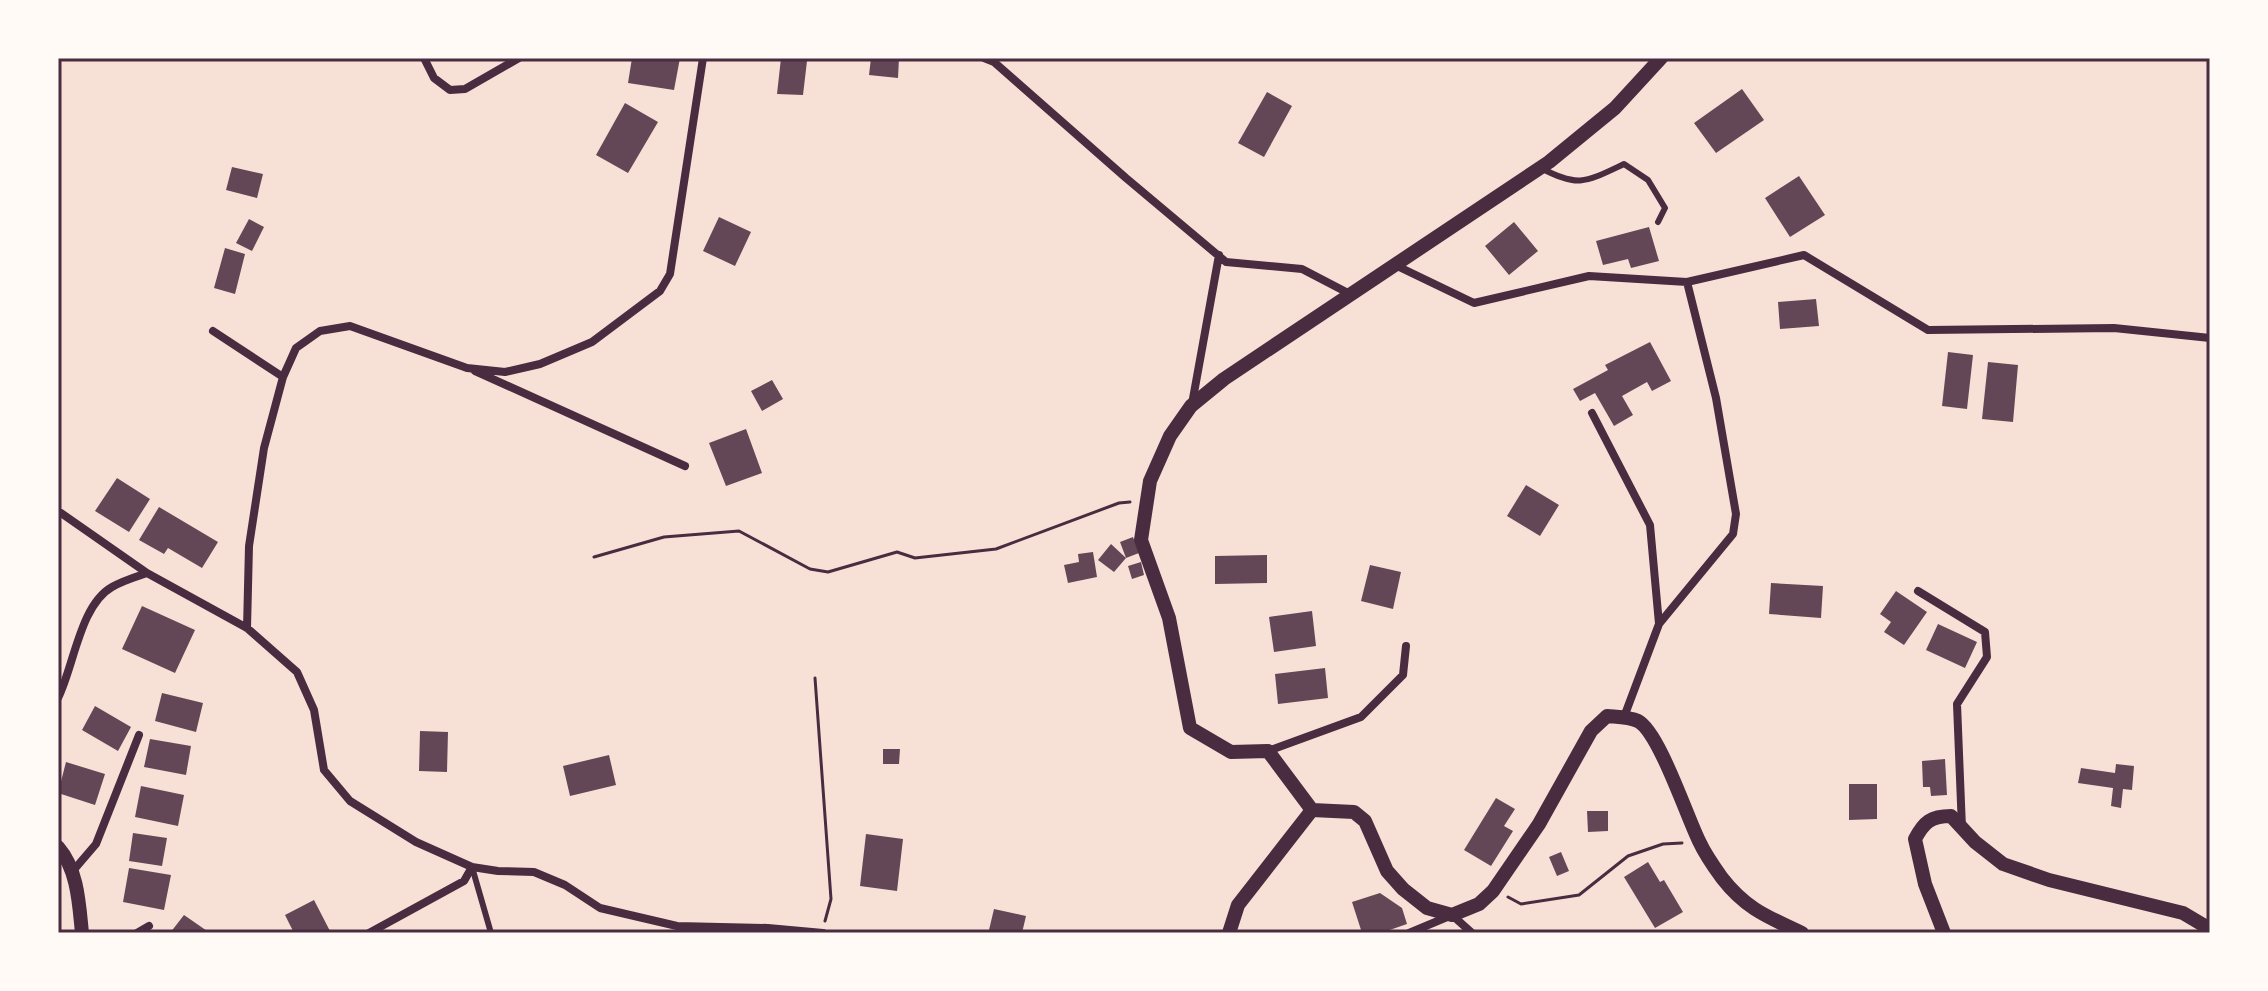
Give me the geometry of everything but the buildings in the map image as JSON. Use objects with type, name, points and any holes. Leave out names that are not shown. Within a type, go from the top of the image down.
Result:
[{"type":"street","points":[[424,58],[434,78],[450,90],[465,89],[519,58]]},
{"type":"street","points":[[467,368],[505,372],[540,364],[592,342],[660,291],[670,274],[703,58]]},
{"type":"street","points":[[984,58],[994,62],[1226,262],[1302,269],[1352,295]]},
{"type":"street","points":[[1406,646],[1403,675],[1361,717],[1268,751],[1231,752],[1190,728],[1169,618],[1141,540],[1150,481],[1170,436],[1191,406],[1224,379],[1541,168],[1615,108],[1661,58]]},
{"type":"street","points":[[1191,406],[1219,255]]},
{"type":"street","points":[[1395,265],[1474,303],[1589,276],[1687,282],[1804,255],[1928,330],[2114,328],[2210,338]]},
{"type":"street","points":[[1624,717],[1659,624],[1733,534],[1736,514],[1716,398],[1687,282]]},
{"type":"street","points":[[247,628],[249,546],[264,448],[283,377],[296,348],[320,331],[350,326],[467,368],[685,466]]},
{"type":"street","points":[[213,331],[283,377]]},
{"type":"street","points":[[1592,413],[1650,525],[1659,624]]},
{"type":"street","points":[[61,513],[147,573],[247,628],[297,672],[314,710],[324,770],[350,801],[416,842],[472,867],[534,872],[565,885],[600,908],[677,926],[823,933]]},
{"type":"street","points":[[58,698],[87,614],[109,588],[147,573]]},
{"type":"street","points":[[1918,591],[1985,632],[1987,657],[1957,704],[1962,829]]},
{"type":"street","points":[[58,675],[69,673]]},
{"type":"street","points":[[1409,933],[1479,904],[1493,891],[1539,824],[1591,731],[1607,716],[1640,722],[1674,781],[1699,842],[1721,877],[1748,907],[1802,933]]},
{"type":"street","points":[[72,872],[96,844],[139,735]]},
{"type":"street","points":[[1268,751],[1312,810]]},
{"type":"street","points":[[1312,810],[1354,812],[1365,821],[1387,871],[1403,889],[1427,908],[1452,915],[1472,933]]},
{"type":"street","points":[[1229,933],[1238,905],[1312,810]]},
{"type":"street","points":[[1944,933],[1925,884],[1915,839],[1924,823],[1937,816],[1951,816],[2003,864],[2049,880],[2183,913],[2210,929]]},
{"type":"street","points":[[58,847],[72,872],[82,933]]},
{"type":"street","points":[[369,933],[464,881],[472,867]]},
{"type":"street","points":[[137,933],[149,926]]},
{"type":"lane","points":[[1541,168],[1566,181],[1594,178],[1624,164],[1648,180],[1665,208],[1658,222]]},
{"type":"lane","points":[[472,867],[491,933]]},
{"type":"path","points":[[594,557],[664,537],[739,531],[810,569],[828,572],[897,552],[915,558],[996,549],[1119,503],[1146,501]]},
{"type":"path","points":[[815,678],[831,899],[823,933]]},
{"type":"path","points":[[1493,891],[1521,904],[1579,895],[1628,856],[1663,844],[1699,842]]}]
